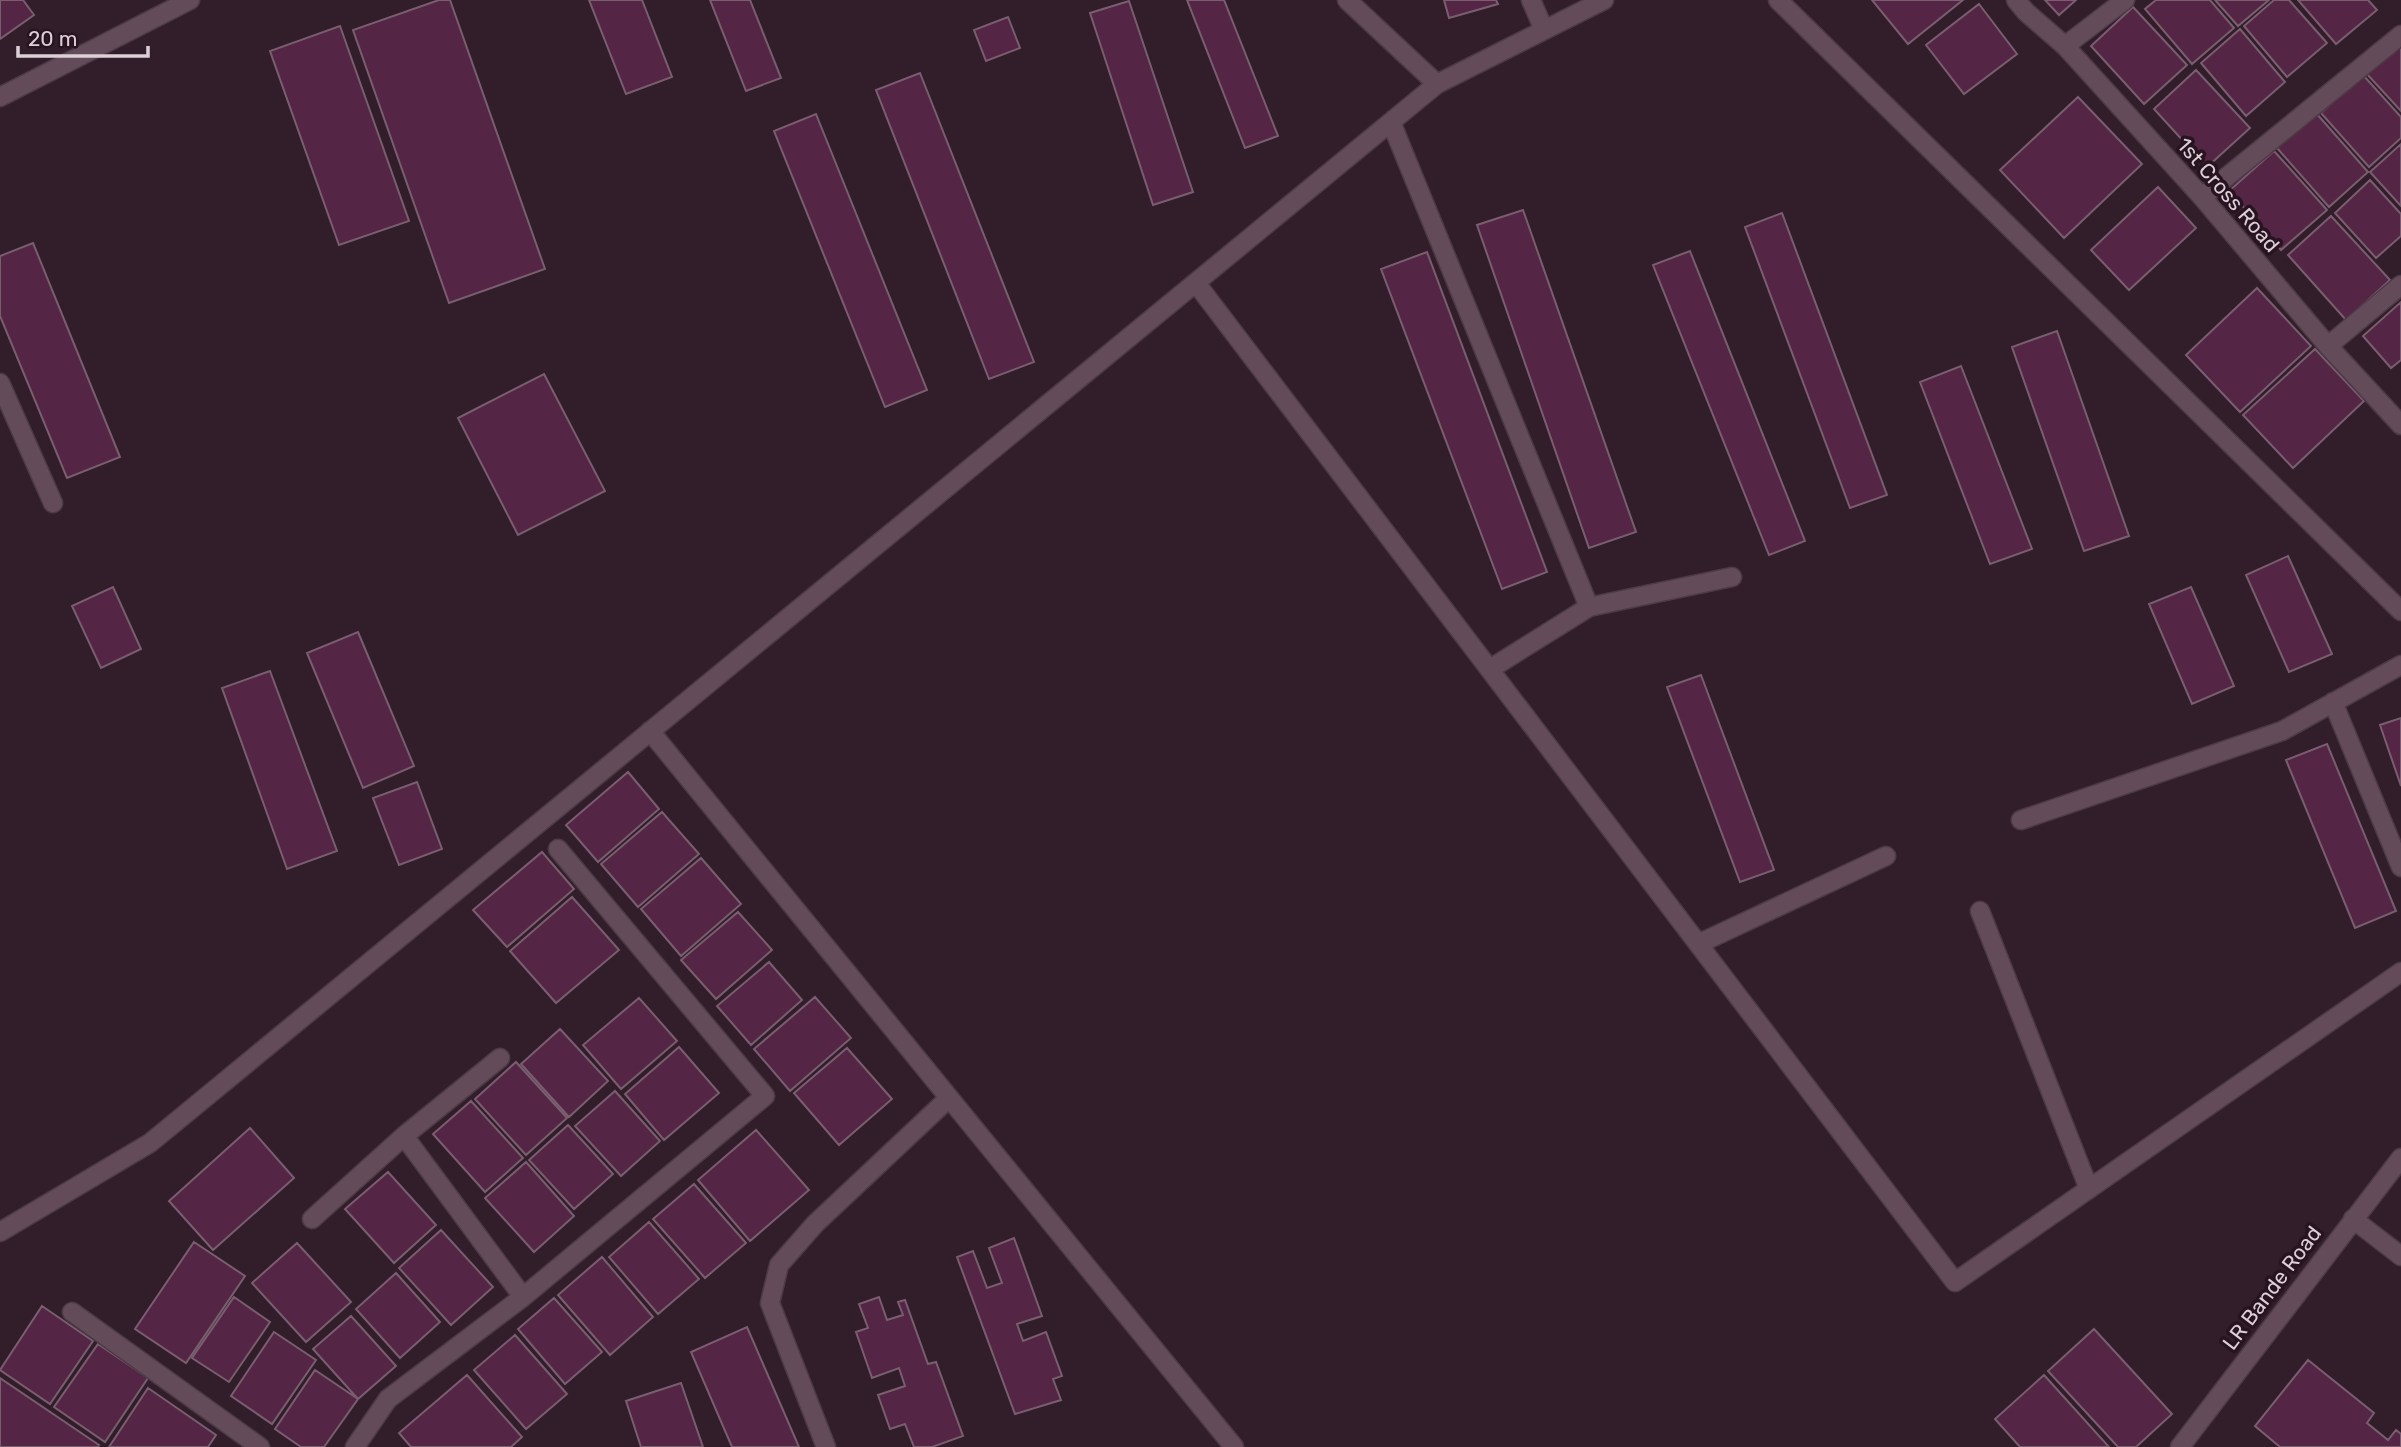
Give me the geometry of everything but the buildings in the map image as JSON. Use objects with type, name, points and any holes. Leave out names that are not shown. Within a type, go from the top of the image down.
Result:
[{"type":"street","points":[[0,97],[190,0]]},
{"type":"street","points":[[1348,0],[1437,84]]},
{"type":"street","points":[[1531,0],[1544,30]]},
{"type":"street","points":[[0,1232],[150,1143],[1437,84],[1604,0]]},
{"type":"street","points":[[1778,0],[2401,611]]},
{"type":"street","name":"1st Cross Road","points":[[2016,0],[2065,47],[2202,197],[2328,345],[2401,425]]},
{"type":"street","points":[[2065,47],[2125,0]]},
{"type":"street","points":[[2202,197],[2401,35]]},
{"type":"street","points":[[1391,122],[1589,607]]},
{"type":"street","points":[[1196,283],[1955,1282],[2401,972]]},
{"type":"street","points":[[2328,345],[2401,285]]},
{"type":"street","points":[[0,383],[54,503]]},
{"type":"street","points":[[1490,669],[1589,607],[1732,577]]},
{"type":"street","points":[[2021,820],[2282,731],[2401,665]]},
{"type":"street","points":[[2333,702],[2401,867]]},
{"type":"street","points":[[650,731],[1234,1447]]},
{"type":"street","points":[[355,1447],[388,1399],[523,1297],[765,1097],[558,849]]},
{"type":"street","points":[[1698,944],[1886,856]]},
{"type":"street","points":[[1980,911],[2089,1189]]},
{"type":"street","points":[[312,1219],[404,1136],[500,1058]]},
{"type":"street","points":[[827,1447],[770,1303],[779,1265],[814,1224],[949,1098]]},
{"type":"street","points":[[404,1136],[523,1297]]},
{"type":"street","name":"LR Bande Road","points":[[2180,1447],[2401,1158]]},
{"type":"street","points":[[2353,1219],[2401,1256]]},
{"type":"street","points":[[72,1312],[260,1447]]}]
